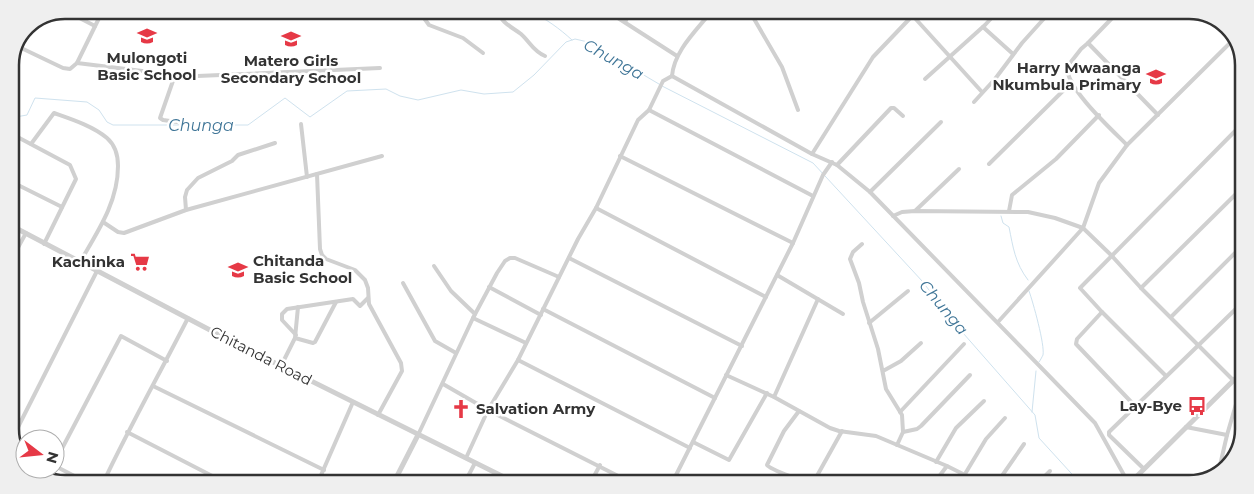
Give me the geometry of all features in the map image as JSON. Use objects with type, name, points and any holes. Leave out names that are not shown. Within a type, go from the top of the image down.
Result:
[{"type":"street","points":[[81,19],[95,26]]},
{"type":"street","points":[[22,48],[63,68],[70,69],[78,63],[98,19]]},
{"type":"street","points":[[425,19],[429,25],[463,38],[484,53]]},
{"type":"street","points":[[501,19],[522,36],[536,52],[545,56]]},
{"type":"street","points":[[620,19],[677,56]]},
{"type":"street","points":[[672,76],[677,56],[706,19]]},
{"type":"street","points":[[754,19],[782,67],[798,110]]},
{"type":"street","points":[[812,154],[873,56],[910,19]]},
{"type":"street","points":[[919,19],[982,92]]},
{"type":"street","points":[[925,79],[991,19]]},
{"type":"street","points":[[974,102],[1044,19]]},
{"type":"street","points":[[1111,19],[1081,50],[1067,67],[1067,72],[1074,87],[1127,145]]},
{"type":"street","points":[[983,27],[1013,54]]},
{"type":"street","points":[[1088,43],[1158,115]]},
{"type":"street","points":[[998,322],[1083,228],[1100,183],[1127,145],[1230,43]]},
{"type":"street","points":[[78,63],[175,74],[160,118],[191,124]]},
{"type":"street","points":[[174,77],[380,68]]},
{"type":"street","points":[[672,76],[812,154],[832,162],[870,192],[1095,423],[1124,475]]},
{"type":"street","points":[[466,458],[488,410],[518,360],[596,208],[638,120],[649,110],[663,81],[672,76]]},
{"type":"street","points":[[989,164],[1072,82]]},
{"type":"street","points":[[837,165],[890,108],[894,108],[903,116]]},
{"type":"street","points":[[649,110],[814,196]]},
{"type":"street","points":[[31,144],[54,113],[109,140],[116,150],[118,157],[118,182],[112,204],[80,262]]},
{"type":"street","points":[[1009,211],[1012,195],[1056,159],[1099,116]]},
{"type":"street","points":[[870,192],[941,122]]},
{"type":"street","points":[[301,124],[307,177]]},
{"type":"street","points":[[1166,376],[1080,288],[1111,254],[1235,131]]},
{"type":"street","points":[[19,138],[70,166],[76,179],[44,244]]},
{"type":"street","points":[[186,210],[185,197],[187,190],[198,178],[232,162],[238,155],[275,143]]},
{"type":"street","points":[[103,222],[118,232],[124,233],[186,210],[382,156]]},
{"type":"street","points":[[620,156],[794,243]]},
{"type":"street","points":[[676,475],[794,243],[824,173],[832,162]]},
{"type":"street","points":[[915,211],[959,169]]},
{"type":"street","points":[[317,174],[320,249],[322,255],[331,262],[355,270],[360,274],[368,288],[369,304],[388,337],[402,368],[378,415]]},
{"type":"street","points":[[19,186],[62,207]]},
{"type":"street","points":[[1141,288],[1235,195]]},
{"type":"street","points":[[596,208],[766,297]]},
{"type":"street","points":[[893,216],[902,212],[915,211],[1009,211],[1040,214],[1083,228],[1111,254],[1141,288],[1233,380],[1138,475]]},
{"type":"street","name":"Chitanda Road","points":[[19,230],[280,366],[500,475]]},
{"type":"street","points":[[19,246],[26,233]]},
{"type":"street","points":[[862,244],[853,252],[850,259],[878,349],[883,380],[886,389],[900,412],[903,432],[897,445]]},
{"type":"street","points":[[1171,317],[1235,253]]},
{"type":"street","points":[[398,475],[474,316],[497,273],[510,258],[515,258],[559,277]]},
{"type":"street","points":[[569,258],[742,346]]},
{"type":"street","points":[[434,266],[451,291],[474,316],[526,344]]},
{"type":"street","points":[[19,425],[98,270]]},
{"type":"street","points":[[777,275],[843,314]]},
{"type":"street","points":[[402,283],[435,341],[456,353]]},
{"type":"street","points":[[489,287],[540,315]]},
{"type":"street","points":[[869,322],[908,291]]},
{"type":"street","points":[[336,302],[313,343],[295,337],[281,318],[284,310],[353,299],[360,306],[368,298]]},
{"type":"street","points":[[774,397],[818,300]]},
{"type":"street","points":[[280,366],[295,337],[298,307]]},
{"type":"street","points":[[543,309],[715,398]]},
{"type":"street","points":[[1144,469],[1109,433],[1235,310]]},
{"type":"street","points":[[1102,312],[1077,339],[1076,344],[1135,406]]},
{"type":"street","points":[[107,475],[127,432],[167,361],[188,318]]},
{"type":"street","points":[[72,475],[59,468],[56,464],[56,457],[121,336],[167,361]]},
{"type":"street","points":[[883,371],[901,361],[921,344]]},
{"type":"street","points":[[900,412],[964,344]]},
{"type":"street","points":[[518,360],[690,448]]},
{"type":"street","points":[[726,375],[774,397],[830,428],[876,436],[965,474],[986,439],[1005,418]]},
{"type":"street","points":[[903,432],[917,429],[921,426],[970,375]]},
{"type":"street","points":[[442,384],[488,410],[619,475]]},
{"type":"street","points":[[153,386],[324,470]]},
{"type":"street","points":[[693,442],[729,460],[766,393]]},
{"type":"street","points":[[936,462],[956,428],[984,401]]},
{"type":"street","points":[[322,475],[353,402]]},
{"type":"street","points":[[1221,463],[1235,409]]},
{"type":"street","points":[[789,475],[770,469],[766,465],[781,436],[799,411]]},
{"type":"street","points":[[1186,427],[1227,435]]},
{"type":"street","points":[[817,475],[842,431]]},
{"type":"street","points":[[127,432],[209,475]]},
{"type":"street","points":[[1003,475],[1024,444]]},
{"type":"street","points":[[469,475],[475,463]]},
{"type":"street","points":[[595,475],[600,465]]},
{"type":"street","points":[[940,475],[947,466]]},
{"type":"street","points":[[1046,475],[1050,471]]},
{"type":"waterway","points":[[544,19],[572,40]]},
{"type":"waterway","name":"Chunga","points":[[19,116],[27,115],[35,98],[87,102],[99,110],[107,122],[113,125],[248,125],[285,98],[310,117],[347,91],[386,89],[400,96],[418,100],[461,90],[484,94],[513,92],[534,75],[566,42],[575,39],[588,42],[664,87],[813,163],[923,282],[949,317],[1035,415],[1039,438],[1073,475]]},
{"type":"waterway","points":[[1001,216],[1003,223],[1009,227],[1017,261],[1028,280]]},
{"type":"waterway","points":[[1029,291],[1042,342],[1043,355],[1039,362]]},
{"type":"waterway","points":[[1032,412],[1036,371]]},
{"type":"place","name":"Mulongoti Basic School","points":[[147,36]]},
{"type":"place","name":"Matero Girls Secondary School","points":[[291,39]]},
{"type":"place","name":"Harry Mwaanga Nkumbula Primary","points":[[1156,77]]},
{"type":"place","name":"Kachinka","points":[[140,262]]},
{"type":"place","name":"Chitanda Basic School","points":[[238,270]]},
{"type":"place","name":"Lay-Bye","points":[[1197,406]]},
{"type":"place","name":"Salvation Army","points":[[461,409]]}]
